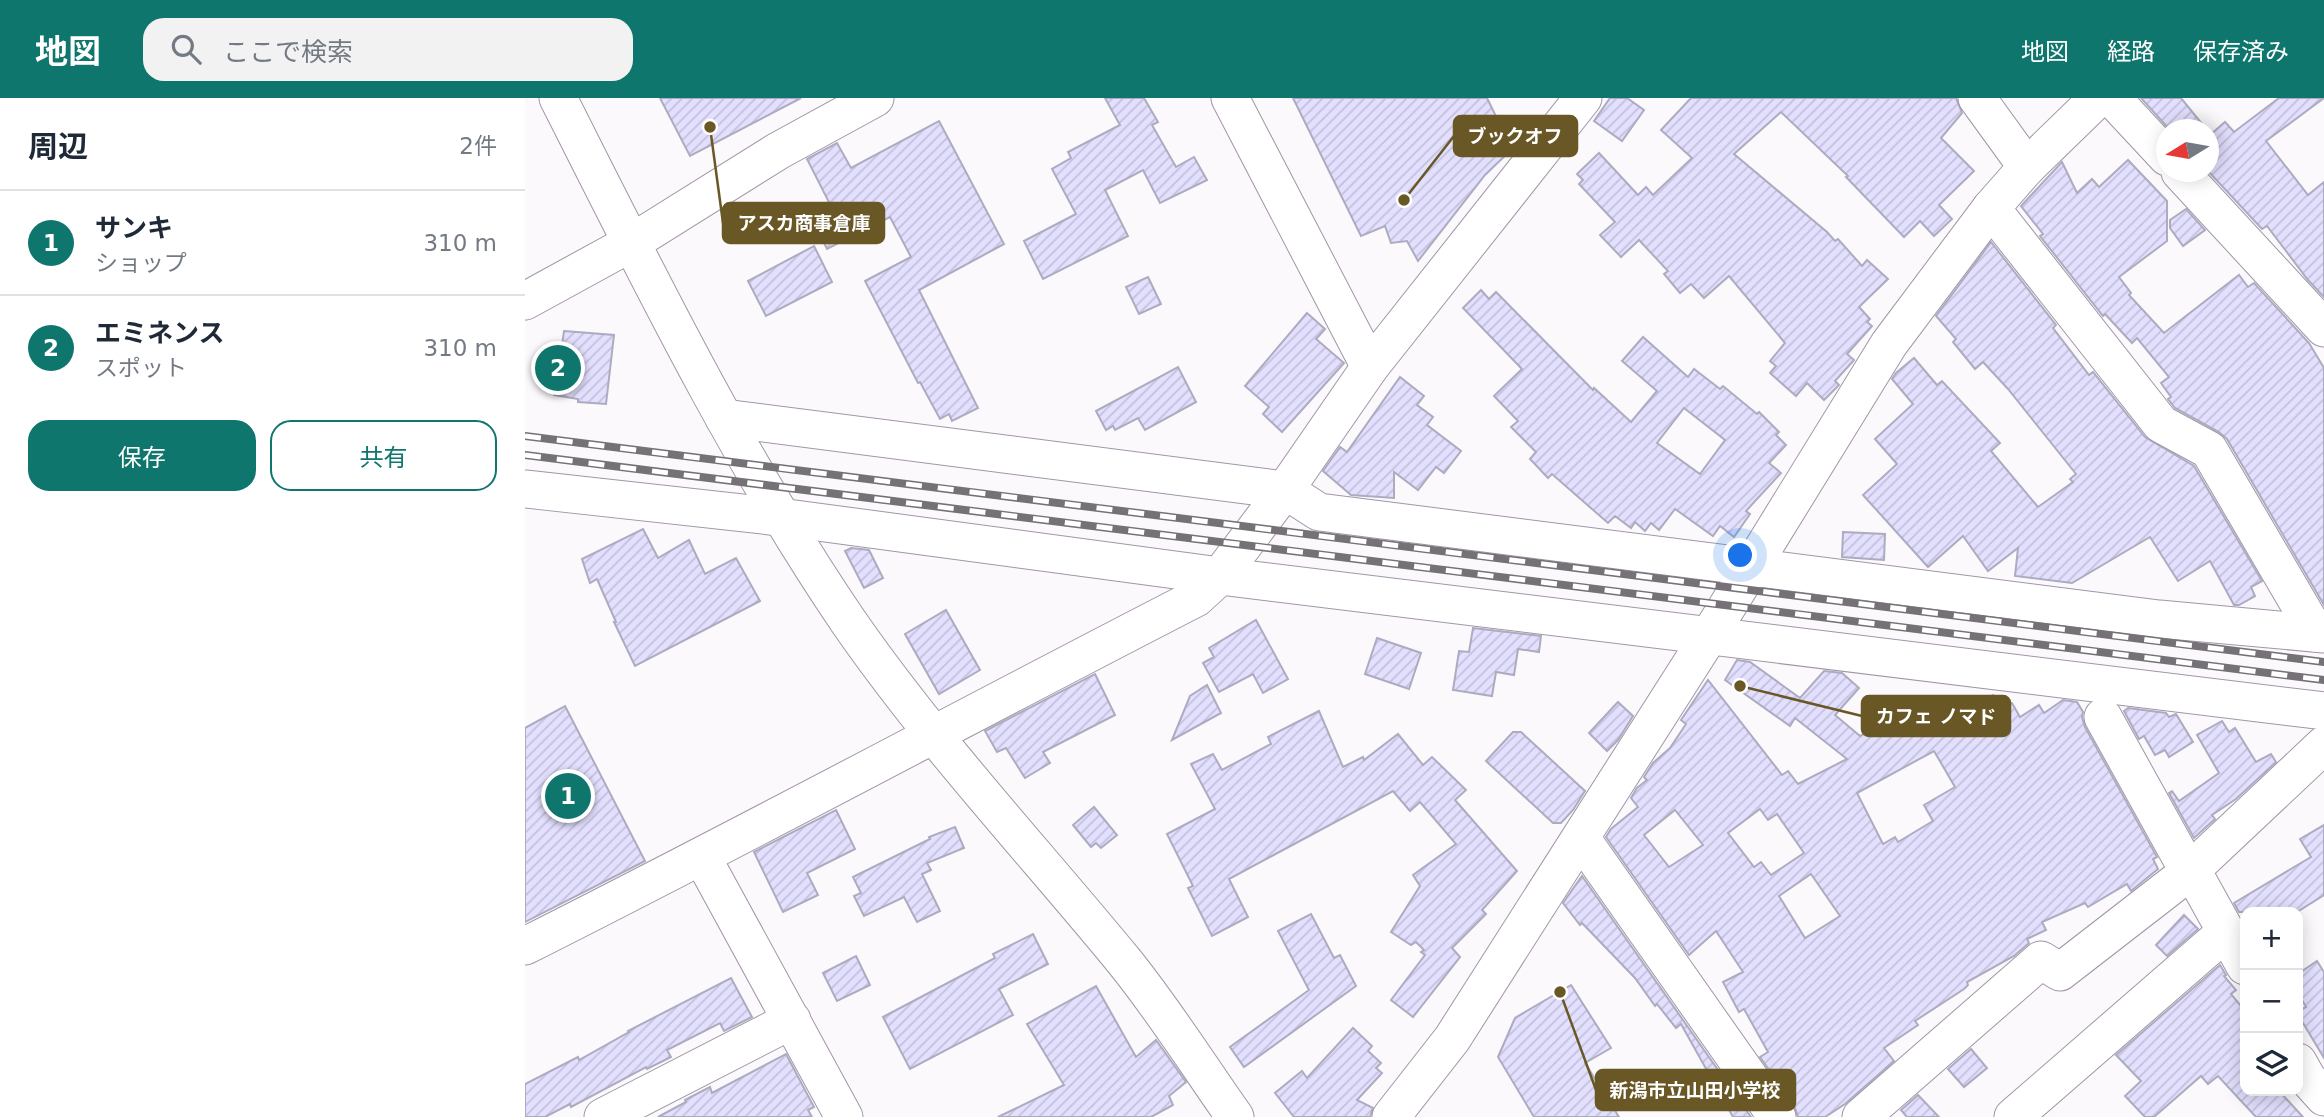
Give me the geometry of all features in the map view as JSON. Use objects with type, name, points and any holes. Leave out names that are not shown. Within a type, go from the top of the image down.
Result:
[{"type":"street","points":[[558,98],[724,418],[781,517],[849,623],[933,733],[1127,965],[1235,1117]]},
{"type":"street","points":[[525,301],[631,243],[778,151],[875,98]]},
{"type":"street","points":[[1230,98],[1370,368]]},
{"type":"street","points":[[525,946],[702,857],[933,733],[1196,598],[1220,576],[1285,490],[1370,368],[1583,98]]},
{"type":"street","points":[[1977,98],[2027,167]]},
{"type":"street","points":[[1391,1117],[1452,1039],[1709,636],[1889,344],[1991,208],[2027,167],[2098,98]]},
{"type":"street","points":[[2112,98],[2156,145]]},
{"type":"street","points":[[2189,182],[2324,328]]},
{"type":"street","points":[[1991,208],[2161,424],[2209,450],[2320,634]]},
{"type":"street","points":[[724,418],[1285,490],[1319,512],[2159,619],[2320,634]]},
{"type":"street","points":[[525,489],[781,517],[1220,576],[2324,711]]},
{"type":"street","points":[[2103,717],[2189,872],[2199,883],[2240,957]]},
{"type":"street","points":[[1861,1117],[2041,960],[2060,972],[2189,872],[2324,745]]},
{"type":"street","points":[[1581,838],[1777,1117]]},
{"type":"street","points":[[702,857],[844,1117]]},
{"type":"street","points":[[2013,1117],[2226,932]]},
{"type":"street","points":[[603,1117],[792,1020]]},
{"type":"street","points":[[2303,1071],[2324,1097]]},
{"type":"building","points":[[660,98],[801,98],[690,156]]},
{"type":"building","points":[[1105,98],[1144,98],[1158,122],[1152,125],[1176,167],[1194,157],[1207,180],[1160,203],[1143,170],[1105,190],[1128,236],[1043,279],[1024,241],[1076,214],[1052,169],[1071,158],[1068,152],[1120,125]]},
{"type":"building","points":[[1293,98],[1487,98],[1512,149],[1485,175],[1418,261],[1407,241],[1391,243],[1385,226],[1361,236]]},
{"type":"building","points":[[1610,98],[1627,98],[1644,110],[1622,141],[1594,121]]},
{"type":"building","points":[[1691,98],[1956,98],[1962,113],[1941,138],[1974,171],[1939,205],[1952,219],[1934,236],[1920,221],[1904,237],[1846,177],[1848,176],[1781,112],[1734,154],[1835,241],[1838,239],[1862,266],[1867,260],[1888,279],[1859,307],[1870,319],[1867,322],[1872,326],[1847,354],[1854,360],[1835,381],[1839,385],[1824,400],[1807,383],[1796,396],[1770,373],[1776,366],[1770,361],[1785,343],[1729,276],[1704,298],[1691,284],[1680,293],[1664,274],[1668,271],[1639,240],[1621,257],[1600,235],[1615,222],[1579,184],[1583,180],[1577,174],[1599,153],[1638,195],[1646,187],[1653,195],[1692,158],[1661,130]]},
{"type":"building","points":[[2141,98],[2181,98],[2198,119],[2160,119]]},
{"type":"building","points":[[2279,98],[2324,98],[2266,141],[2308,195],[2324,182],[2324,297],[2267,226],[2262,229],[2218,182],[2219,127],[2225,122],[2234,132]]},
{"type":"building","points":[[939,121],[1004,244],[919,290],[978,408],[952,421],[949,414],[940,419],[920,382],[918,383],[865,281],[911,257],[890,217],[827,249],[817,229],[837,218],[807,159],[837,143],[851,168]]},
{"type":"building","points":[[2128,160],[2167,201],[2167,241],[2119,277],[2131,293],[2129,295],[2164,333],[2239,275],[2248,287],[2254,283],[2309,343],[2324,368],[2324,605],[2227,439],[2175,408],[2161,383],[2169,377],[2137,338],[2132,343],[2105,314],[2103,316],[2040,236],[2043,234],[2021,206],[2062,162],[2077,193],[2092,179],[2099,187]]},
{"type":"building","points":[[2186,209],[2205,230],[2183,246],[2170,228],[2170,220]]},
{"type":"building","points":[[1991,242],[2056,325],[2053,328],[2089,375],[2093,372],[2145,437],[2194,466],[2262,581],[2251,587],[2255,596],[2234,605],[2210,561],[2178,581],[2150,537],[2072,583],[2015,576],[2018,548],[1988,571],[1963,536],[1928,567],[1863,495],[1897,464],[1875,439],[1913,404],[1892,379],[1914,358],[1937,385],[1942,381],[2000,443],[1991,451],[2038,507],[2073,482],[2070,479],[2076,474],[2008,389],[1983,362],[1975,369],[1953,342],[1956,339],[1936,316]]},
{"type":"building","points":[[814,246],[832,282],[766,316],[748,281]]},
{"type":"building","points":[[1148,277],[1161,304],[1139,314],[1126,287]]},
{"type":"building","points":[[1481,290],[1489,299],[1496,292],[1593,390],[1594,388],[1631,422],[1657,391],[1622,361],[1643,337],[1688,377],[1694,369],[1720,389],[1723,386],[1757,414],[1759,412],[1779,432],[1776,435],[1786,445],[1769,463],[1781,473],[1746,511],[1750,514],[1734,537],[1720,526],[1713,536],[1675,509],[1659,530],[1651,523],[1645,531],[1635,522],[1631,528],[1615,516],[1608,523],[1552,474],[1548,478],[1530,459],[1536,452],[1511,427],[1518,421],[1494,396],[1522,369],[1463,308]],"holes":[[[1684,408],[1725,440],[1700,474],[1657,443]]]},
{"type":"building","points":[[1307,313],[1325,329],[1316,339],[1344,363],[1282,432],[1263,414],[1269,407],[1245,386]]},
{"type":"building","points":[[564,331],[614,335],[606,404],[578,402],[578,399],[554,395],[555,385],[537,382],[541,351],[561,353]]},
{"type":"building","points":[[1178,367],[1196,402],[1145,430],[1138,418],[1115,430],[1113,426],[1106,430],[1096,411]]},
{"type":"building","points":[[1400,377],[1424,396],[1417,405],[1433,417],[1427,425],[1461,451],[1444,473],[1436,467],[1418,490],[1394,472],[1394,498],[1351,495],[1323,471],[1340,447],[1347,452]]},
{"type":"building","points":[[643,529],[658,558],[689,540],[705,574],[736,558],[760,601],[635,666],[597,579],[590,583],[582,559]]},
{"type":"building","points":[[1843,532],[1885,534],[1884,560],[1842,557]]},
{"type":"building","points":[[851,548],[869,550],[883,578],[864,588],[845,551]]},
{"type":"building","points":[[946,610],[980,670],[939,694],[905,634]]},
{"type":"building","points":[[1256,620],[1288,679],[1263,693],[1253,674],[1219,692],[1203,663],[1214,657],[1209,648]]},
{"type":"building","points":[[1473,628],[1541,636],[1539,652],[1518,649],[1514,675],[1496,672],[1492,696],[1453,690],[1459,651],[1469,652]]},
{"type":"building","points":[[1377,638],[1421,653],[1409,689],[1365,674]]},
{"type":"building","points":[[1737,660],[1750,662],[1800,698],[1824,671],[1842,673],[1859,688],[1835,715],[1860,736],[1896,717],[1904,732],[1945,711],[1950,720],[1993,695],[2001,709],[2012,703],[2020,717],[2039,705],[2044,713],[2063,700],[2077,702],[2083,712],[2085,727],[2157,857],[2153,859],[2158,869],[2131,891],[2127,884],[2088,907],[2085,903],[2042,922],[2046,930],[2027,939],[2029,943],[2014,956],[1967,982],[1968,985],[1964,989],[1915,1021],[1918,1025],[1884,1048],[1894,1061],[1845,1104],[1825,1117],[1798,1117],[1794,1105],[1760,1057],[1768,1052],[1744,1009],[1739,1012],[1723,982],[1743,972],[1716,931],[1689,955],[1606,837],[1611,829],[1638,807],[1631,798],[1637,788],[1647,780],[1644,777],[1653,763],[1670,748],[1686,724],[1681,720],[1708,680],[1782,775],[1788,771],[1798,784],[1847,759],[1795,718],[1790,726],[1725,680]],"holes":[[[1934,751],[1955,787],[1924,805],[1933,821],[1898,842],[1895,837],[1883,844],[1857,793]],[[1760,809],[1768,820],[1777,814],[1804,853],[1771,875],[1761,862],[1754,867],[1728,833]],[[1675,810],[1703,845],[1669,867],[1644,835]],[[1811,874],[1840,916],[1805,938],[1779,896]]]},
{"type":"building","points":[[1095,674],[1115,715],[1043,752],[1050,763],[1025,778],[1006,748],[997,752],[985,731]]},
{"type":"building","points":[[1207,685],[1221,713],[1172,740],[1190,696]]},
{"type":"building","points":[[1618,702],[1633,716],[1618,740],[1607,751],[1589,733]]},
{"type":"building","points":[[565,706],[645,861],[525,922],[525,728]]},
{"type":"building","points":[[2128,708],[2166,713],[2169,717],[2176,714],[2193,742],[2169,757],[2165,750],[2155,755],[2144,736],[2139,739],[2124,711]]},
{"type":"building","points":[[1319,711],[1343,767],[1363,757],[1364,760],[1398,734],[1423,765],[1432,757],[1466,790],[1455,800],[1517,871],[1482,910],[1486,914],[1452,948],[1460,957],[1413,1017],[1391,1000],[1425,955],[1421,952],[1424,950],[1416,942],[1411,945],[1391,932],[1420,886],[1413,875],[1456,844],[1420,802],[1410,811],[1393,791],[1229,879],[1248,917],[1212,936],[1188,888],[1193,886],[1167,834],[1215,809],[1191,764],[1213,754],[1222,770],[1271,744],[1268,737]]},
{"type":"building","points":[[2222,721],[2229,732],[2235,728],[2256,762],[2271,754],[2276,762],[2236,799],[2212,815],[2215,819],[2194,838],[2169,793],[2172,791],[2179,801],[2219,773],[2197,735]]},
{"type":"building","points":[[1513,732],[1521,732],[1585,791],[1561,823],[1553,823],[1486,761]]},
{"type":"building","points":[[1094,807],[1117,835],[1101,848],[1096,843],[1091,847],[1073,825]]},
{"type":"building","points":[[836,810],[855,849],[807,873],[818,895],[783,912],[754,852]]},
{"type":"building","points":[[2324,825],[2324,895],[2303,908],[2240,907],[2239,912],[2234,903],[2311,857],[2300,839]]},
{"type":"building","points":[[955,827],[964,848],[927,863],[931,870],[922,874],[940,911],[917,922],[904,897],[864,916],[854,896],[861,893],[853,877],[930,839],[929,837]]},
{"type":"building","points":[[1582,876],[1751,1117],[1733,1117],[1681,1024],[1676,1028],[1657,1004],[1655,1006],[1635,978],[1582,923],[1580,925],[1563,903]]},
{"type":"building","points":[[1311,914],[1334,958],[1340,955],[1356,986],[1244,1067],[1230,1047],[1309,990],[1278,931]]},
{"type":"building","points":[[2184,915],[2198,929],[2167,956],[2156,945]]},
{"type":"building","points":[[1033,934],[1048,964],[999,989],[1013,1015],[910,1069],[883,1017],[995,958],[993,954]]},
{"type":"building","points":[[856,956],[870,985],[837,1001],[823,973]]},
{"type":"building","points":[[2317,961],[2324,972],[2324,1058],[2303,1023],[2303,1008],[2306,1007],[2303,1002],[2303,971]]},
{"type":"building","points":[[2220,965],[2226,975],[2224,976],[2236,990],[2231,994],[2240,1005],[2240,1096],[2284,1096],[2303,1117],[2256,1117],[2218,1076],[2208,1084],[2201,1076],[2154,1117],[2145,1117],[2125,1096],[2141,1081],[2116,1055]]},
{"type":"building","points":[[731,978],[752,1017],[724,1031],[720,1023],[667,1050],[671,1057],[647,1069],[646,1067],[571,1107],[570,1104],[545,1117],[525,1117],[525,1084],[578,1057],[579,1060],[628,1031]]},
{"type":"building","points":[[1571,985],[1611,1048],[1585,1063],[1619,1117],[1534,1117],[1498,1057],[1515,1018]]},
{"type":"building","points":[[1096,986],[1136,1057],[1156,1040],[1186,1082],[1169,1096],[1173,1105],[1151,1117],[998,1117],[1064,1085],[1027,1024]]},
{"type":"building","points":[[1353,1028],[1372,1046],[1368,1051],[1381,1063],[1376,1068],[1382,1073],[1357,1100],[1373,1108],[1370,1117],[1294,1117],[1275,1093],[1302,1071],[1307,1078]]},
{"type":"building","points":[[1971,1049],[1987,1068],[1964,1087],[1948,1069]]},
{"type":"building","points":[[786,1054],[814,1107],[808,1110],[812,1117],[658,1117],[710,1087],[712,1093]]},
{"type":"building","points":[[1918,1095],[1939,1117],[1907,1117],[1901,1110]]},
{"type":"railway","points":[[525,436],[2324,662]]},
{"type":"railway","points":[[525,455],[2324,680]]},
{"type":"place","name":"アスカ商事倉庫","points":[[710,127]]},
{"type":"place","name":"ブックオフ","points":[[1404,200]]},
{"type":"place","name":"エミネンス","points":[[558,368]]},
{"type":"place","name":"カフェ ノマド","points":[[1740,686]]},
{"type":"place","name":"サンキ","points":[[568,796]]},
{"type":"place","name":"新潟市立山田小学校","points":[[1560,992]]}]
